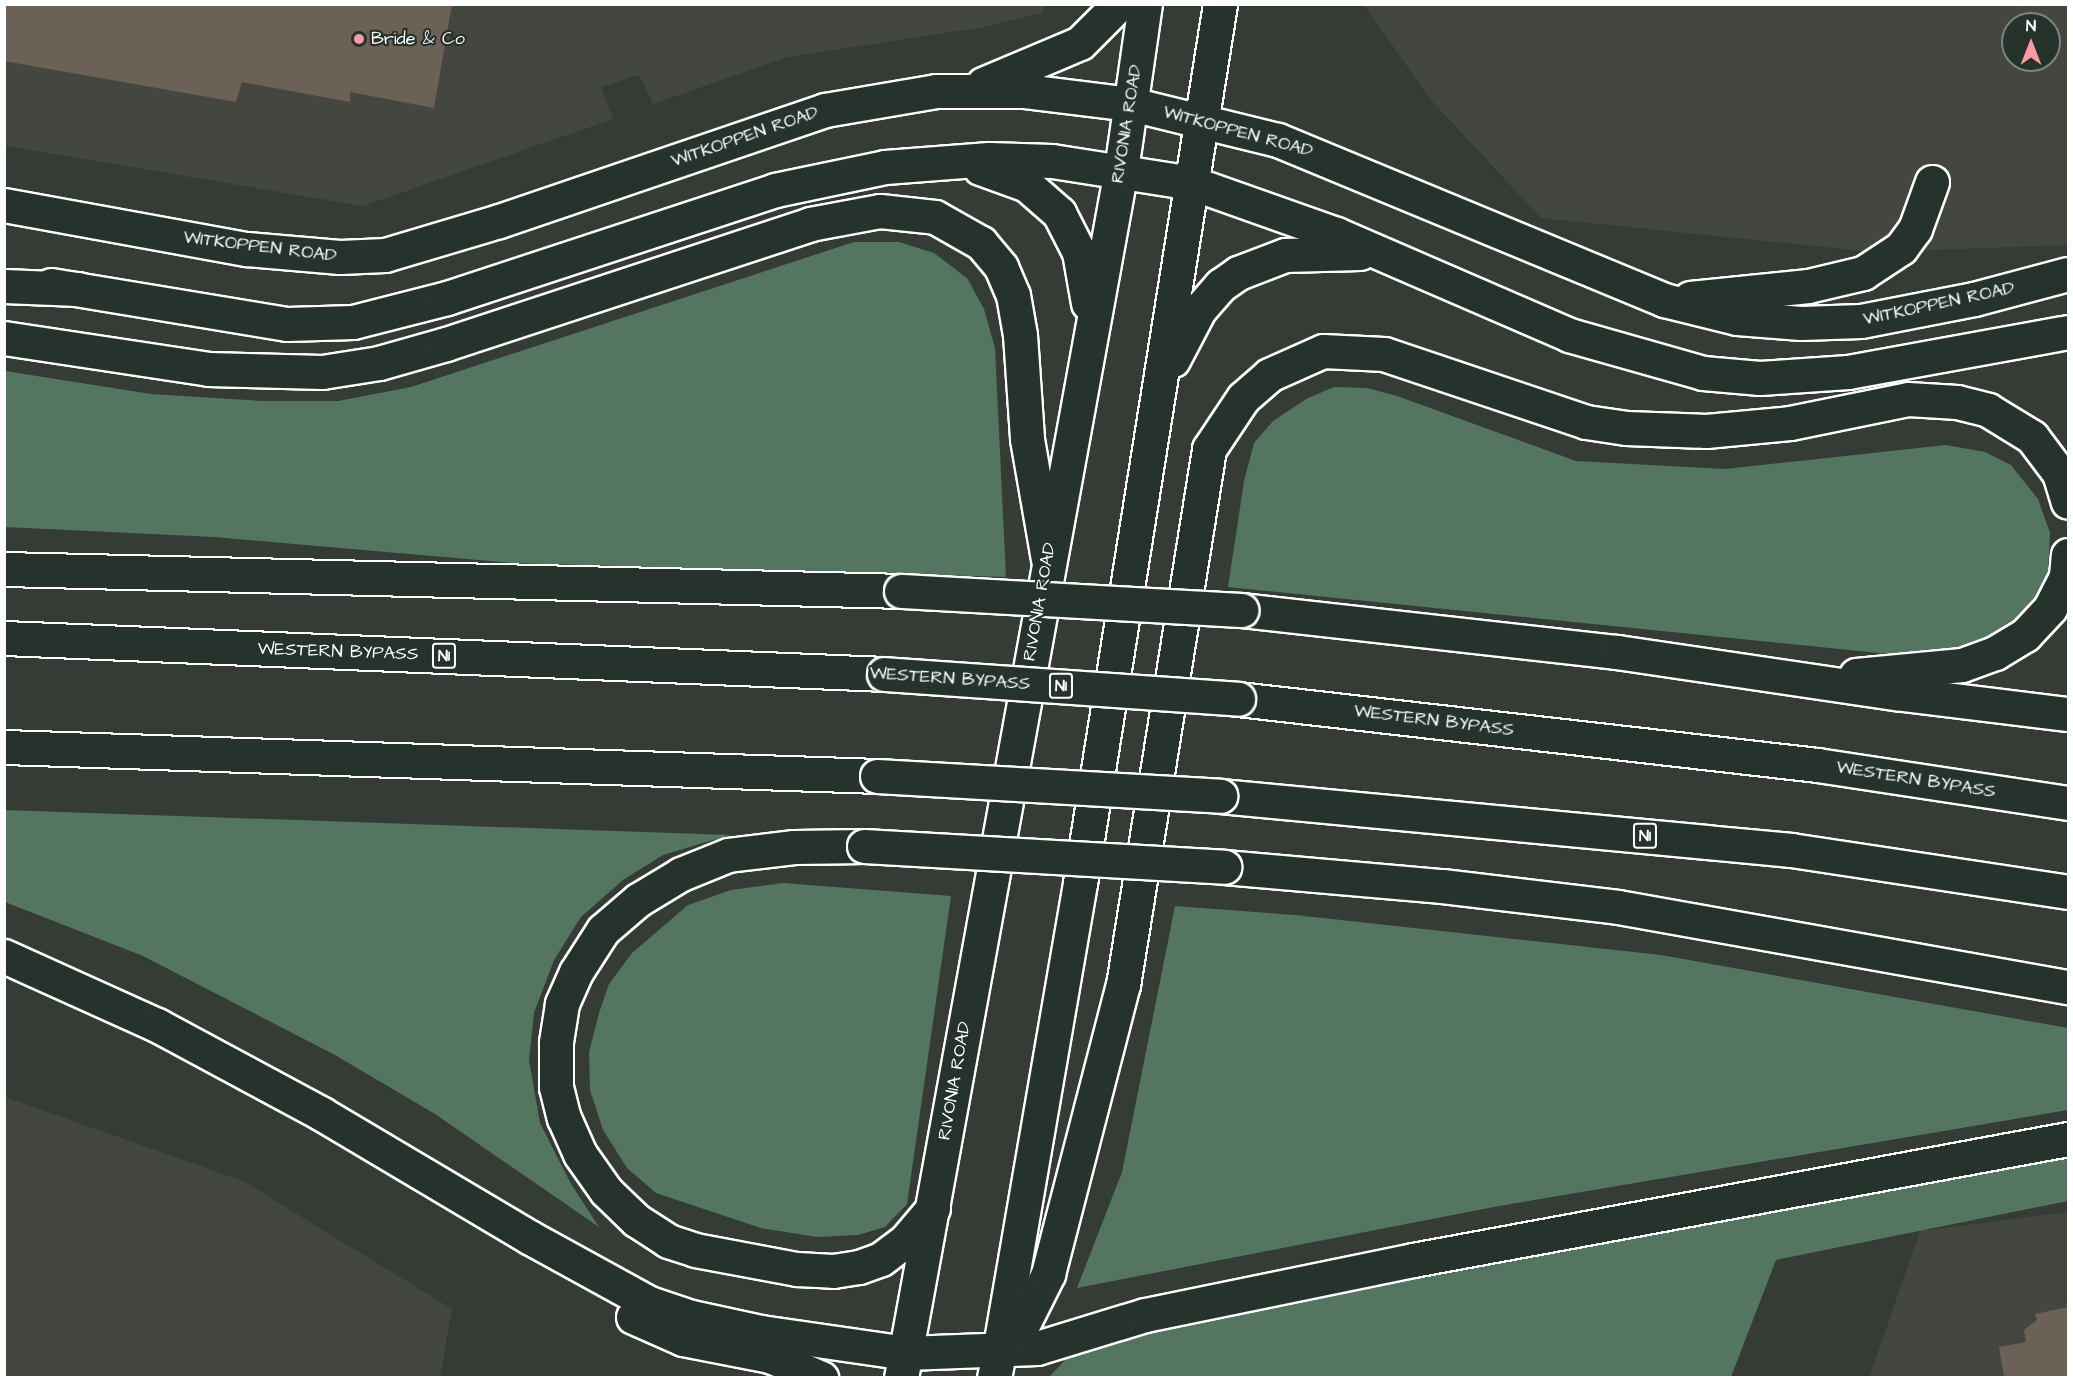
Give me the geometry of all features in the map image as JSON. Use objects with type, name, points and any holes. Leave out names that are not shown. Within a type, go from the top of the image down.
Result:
[{"type":"main road","points":[[970,89],[1080,43],[1119,4]]},
{"type":"main road","name":"RIVONIA ROAD","points":[[903,1365],[1048,560],[1121,170],[1145,4]]},
{"type":"main road","points":[[996,1365],[1080,883],[1157,394],[1204,120],[1220,4]]},
{"type":"main road","name":"WITKOPPEN ROAD","points":[[4,205],[247,249],[340,257],[385,255],[499,221],[825,110],[887,98],[970,89],[1055,92],[1131,104],[1204,120],[1321,155],[1481,226],[1664,300],[1764,322],[1828,323],[1890,317],[2068,274]]},
{"type":"main road","points":[[951,160],[1014,179],[1042,196],[1059,213],[1079,252],[1091,326]]},
{"type":"main road","points":[[4,277],[287,324],[353,322],[447,298],[775,190],[873,169],[951,160],[1027,160],[1121,170],[1192,183],[1384,253],[1569,335],[1703,373],[1760,378],[1848,372],[2068,332]]},
{"type":"main road","points":[[1664,300],[1809,286],[1863,273],[1901,248],[1915,229],[1932,182]]},
{"type":"main road","points":[[4,338],[208,369],[290,374],[339,370],[379,363],[466,338],[810,224],[880,211],[935,217],[981,243],[1001,267],[1013,295],[1020,335],[1027,439],[1048,560]]},
{"type":"main road","points":[[1157,394],[1199,310],[1221,285],[1238,273],[1273,258],[1306,252],[1384,253]]},
{"type":"main road","points":[[4,286],[78,289]]},
{"type":"main road","points":[[996,1365],[1020,1330],[1048,1274],[1123,985],[1209,449],[1243,398],[1269,375],[1323,351],[1384,354],[1587,422],[1626,428],[1706,431],[1790,423],[1908,399],[1957,402],[1988,410],[2032,437],[2059,473],[2068,502]]},
{"type":"main road","points":[[1809,679],[1962,665],[1995,653],[2025,635],[2050,608],[2066,576],[2068,555]]},
{"type":"main road","points":[[9,559],[104,572],[901,591],[1241,610],[1617,652],[2068,714]]},
{"type":"main road","name":"WESTERN BYPASS","points":[[4,638],[884,674],[1238,699],[1817,765],[2068,803]]},
{"type":"main road","name":"N1","points":[[4,747],[877,776],[1220,796],[1791,850],[2068,891]]},
{"type":"main road","points":[[933,1208],[906,1240],[881,1259],[859,1267],[833,1271],[797,1269],[695,1250],[668,1241],[636,1220],[606,1191],[580,1154],[564,1118],[556,1087],[556,1043],[562,1004],[576,972],[603,930],[638,900],[681,874],[728,855],[794,847],[864,846],[1224,867],[1442,886],[1618,907],[2068,987]]},
{"type":"main road","points":[[4,956],[157,1025],[322,1114],[528,1237],[649,1303],[691,1317],[903,1365],[996,1365],[1037,1348],[1144,1316],[1413,1260],[2068,1139]]},
{"type":"main road","points":[[528,1237],[567,1274],[646,1325],[683,1339],[770,1356],[821,1377]]},
{"type":"shaded area","points":[[4,5],[1044,5],[1043,13],[978,28],[788,57],[653,104],[639,75],[601,87],[613,119],[363,206],[5,146]]},
{"type":"shaded area","points":[[1364,5],[2068,5],[2068,245],[1872,252],[1541,218],[1431,100]]},
{"type":"shaded area","points":[[5,1097],[243,1181],[452,1309],[440,1377],[5,1377]]},
{"type":"shaded area","points":[[2068,1212],[2068,1377],[1869,1378],[1920,1231]]},
{"type":"green space","points":[[854,242],[899,242],[934,253],[967,278],[984,309],[995,348],[1006,577],[512,563],[214,537],[5,527],[5,371],[151,394],[263,401],[338,401],[411,387]]},
{"type":"green space","points":[[1334,387],[1367,388],[1397,396],[1576,461],[1725,469],[1946,445],[1985,452],[2011,465],[2038,499],[2050,533],[2047,592],[1997,645],[1918,657],[1228,587],[1244,481],[1254,443],[1273,421],[1306,399]]},
{"type":"green space","points":[[5,810],[730,835],[663,855],[623,880],[581,917],[554,960],[534,1013],[529,1060],[540,1123],[571,1184],[599,1227],[435,1114],[335,1055],[143,956],[5,902]]},
{"type":"green space","points":[[783,883],[951,896],[907,1204],[885,1227],[858,1235],[817,1237],[761,1228],[656,1193],[627,1168],[603,1130],[590,1090],[589,1052],[599,1013],[609,984],[632,953],[688,905],[731,890]]},
{"type":"green space","points":[[1175,906],[1295,915],[1661,955],[2068,1028],[2068,1110],[1499,1206],[1077,1288],[1122,1172]]},
{"type":"green space","points":[[2068,1157],[2068,1201],[1776,1260],[1731,1377],[1048,1378],[1068,1357],[1151,1329]]},
{"type":"building","points":[[4,4],[452,4],[434,108],[350,92],[350,102],[242,82],[236,102],[4,61]]},
{"type":"building","points":[[2068,1307],[2068,1377],[2004,1377],[1999,1347],[2026,1342],[2024,1330],[2037,1320],[2035,1314]]},
{"type":"place","name":"Bride & Co","points":[[359,39]]}]
